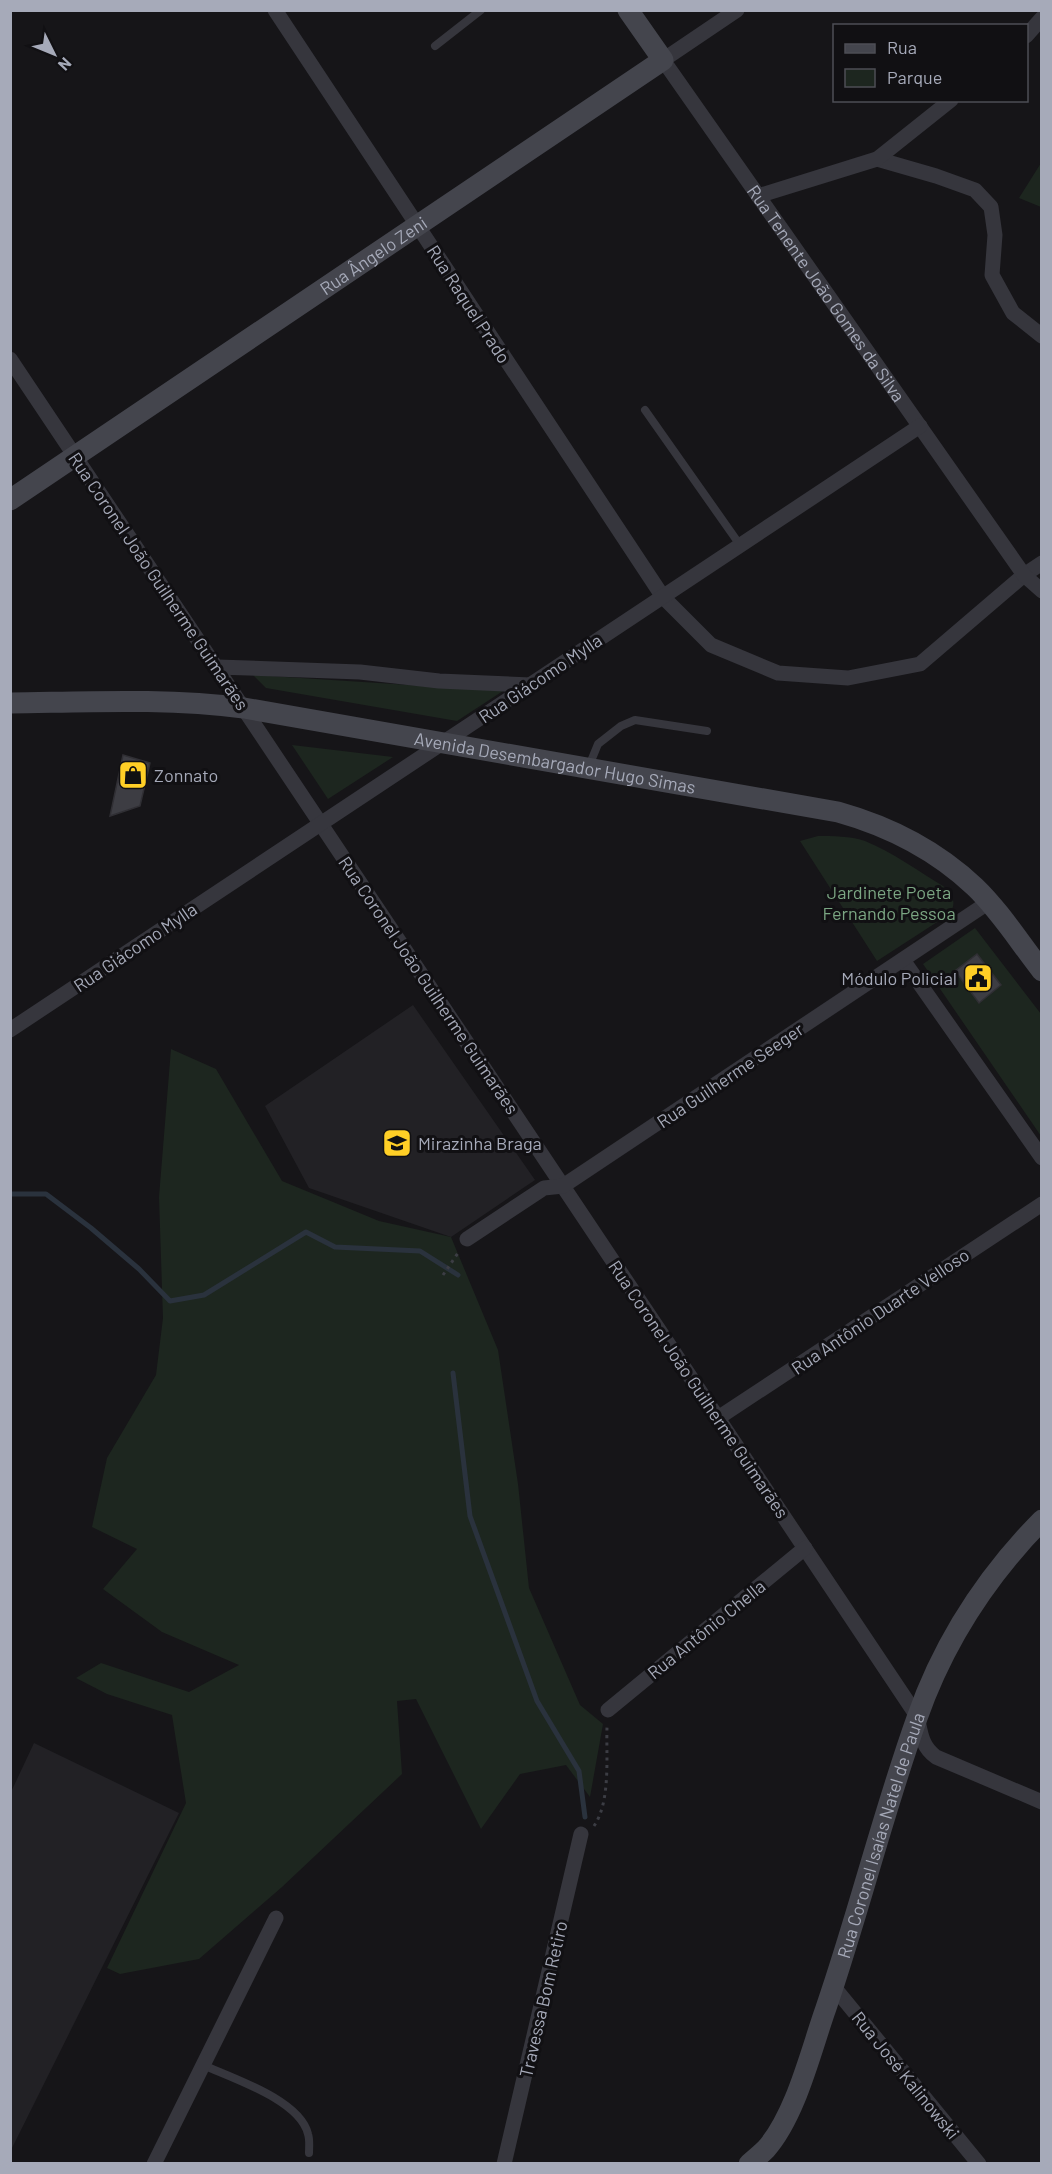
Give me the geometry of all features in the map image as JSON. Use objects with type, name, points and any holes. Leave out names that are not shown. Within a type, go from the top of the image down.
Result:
[{"type":"street","name":"Rua Raquel Prado","points":[[275,10],[663,597],[711,645],[778,673],[848,678],[920,664],[1041,563]]},
{"type":"street","name":"Rua Tenente João Gomes da Silva","points":[[628,10],[1024,575],[1041,591]]},
{"type":"street","name":"Rua Ângelo Zeni","points":[[10,500],[737,10]]},
{"type":"street","points":[[1028,34],[1041,18]]},
{"type":"street","points":[[758,196],[877,159],[948,102]]},
{"type":"street","points":[[877,159],[975,190],[992,207],[995,235],[992,275],[1012,313],[1041,336]]},
{"type":"street","name":"Rua Coronel João Guilherme Guimarães","points":[[10,359],[917,1716],[923,1743],[928,1751],[936,1757],[1041,1802]]},
{"type":"street","name":"Rua Giácomo Mylla","points":[[10,1030],[920,426]]},
{"type":"street","points":[[217,667],[360,672],[439,681],[530,685]]},
{"type":"street","name":"Avenida Desembargador Hugo Simas","points":[[10,703],[184,702],[244,708],[444,741],[828,810],[865,820],[910,840],[963,876],[989,903],[1041,971]]},
{"type":"street","name":"Rua Guilherme Seeger","points":[[467,1239],[544,1188],[563,1186],[989,903]]},
{"type":"street","points":[[903,960],[1041,1158]]},
{"type":"street","name":"Rua Antônio Duarte Velloso","points":[[718,1418],[1041,1204]]},
{"type":"street","name":"Rua Coronel Isaías Natel de Paula","points":[[749,2163],[766,2149],[781,2127],[794,2100],[833,1986],[917,1716],[963,1622],[1005,1561],[1041,1520]]},
{"type":"street","name":"Rua Antônio Chella","points":[[608,1710],[805,1548]]},
{"type":"street","name":"Travessa Bom Retiro","points":[[504,2163],[581,1834]]},
{"type":"street","points":[[154,2163],[276,1918]]},
{"type":"street","name":"Rua José Kalinowski","points":[[833,1986],[979,2163]]},
{"type":"lane","points":[[435,46],[481,10]]},
{"type":"lane","points":[[645,410],[740,545]]},
{"type":"lane","points":[[589,767],[598,744],[621,726],[635,720],[708,732]]},
{"type":"lane","points":[[203,2065],[262,2091],[292,2109],[308,2133],[309,2153]]},
{"type":"path","points":[[443,1275],[467,1239]]},
{"type":"path","points":[[581,1834],[593,1826],[600,1817],[604,1801],[608,1710]]},
{"type":"shaded area","name":"Mirazinha Braga","points":[[413,1005],[535,1180],[451,1237],[309,1188],[265,1106]]},
{"type":"shaded area","points":[[34,1743],[179,1813],[11,2150],[11,1792]]},
{"type":"green space","points":[[1041,163],[1041,207],[1019,198]]},
{"type":"green space","points":[[253,675],[503,691],[457,721],[266,688]]},
{"type":"green space","points":[[292,745],[393,757],[328,799]]},
{"type":"green space","name":"Jardinete Poeta Fernando Pessoa","points":[[818,836],[859,839],[895,856],[943,886],[952,896],[951,911],[877,961],[800,841]]},
{"type":"green space","points":[[975,928],[1041,1014],[1041,1136],[923,964]]},
{"type":"green space","points":[[171,1049],[216,1069],[282,1181],[379,1221],[451,1237],[498,1350],[518,1484],[529,1588],[580,1705],[603,1724],[590,1797],[566,1765],[520,1774],[481,1829],[416,1699],[397,1701],[402,1774],[282,1887],[199,1959],[120,1974],[107,1968],[186,1803],[172,1715],[107,1694],[76,1678],[101,1663],[189,1692],[239,1665],[162,1632],[103,1589],[137,1549],[92,1527],[107,1458],[156,1375],[163,1318],[159,1197]]},
{"type":"building","points":[[123,755],[150,763],[140,806],[110,816]]},
{"type":"building","name":"Módulo Policial","points":[[977,954],[1001,985],[979,1003],[955,971]]},
{"type":"waterway","points":[[10,1194],[46,1194],[139,1269],[170,1301],[204,1295],[306,1232],[335,1247],[420,1251],[458,1275]]},
{"type":"waterway","points":[[453,1373],[470,1516],[537,1701],[579,1771],[585,1817]]},
{"type":"place","name":"Zonnato","points":[[133,775]]},
{"type":"place","name":"Módulo Policial","points":[[978,978]]},
{"type":"place","name":"Mirazinha Braga","points":[[397,1143]]}]
